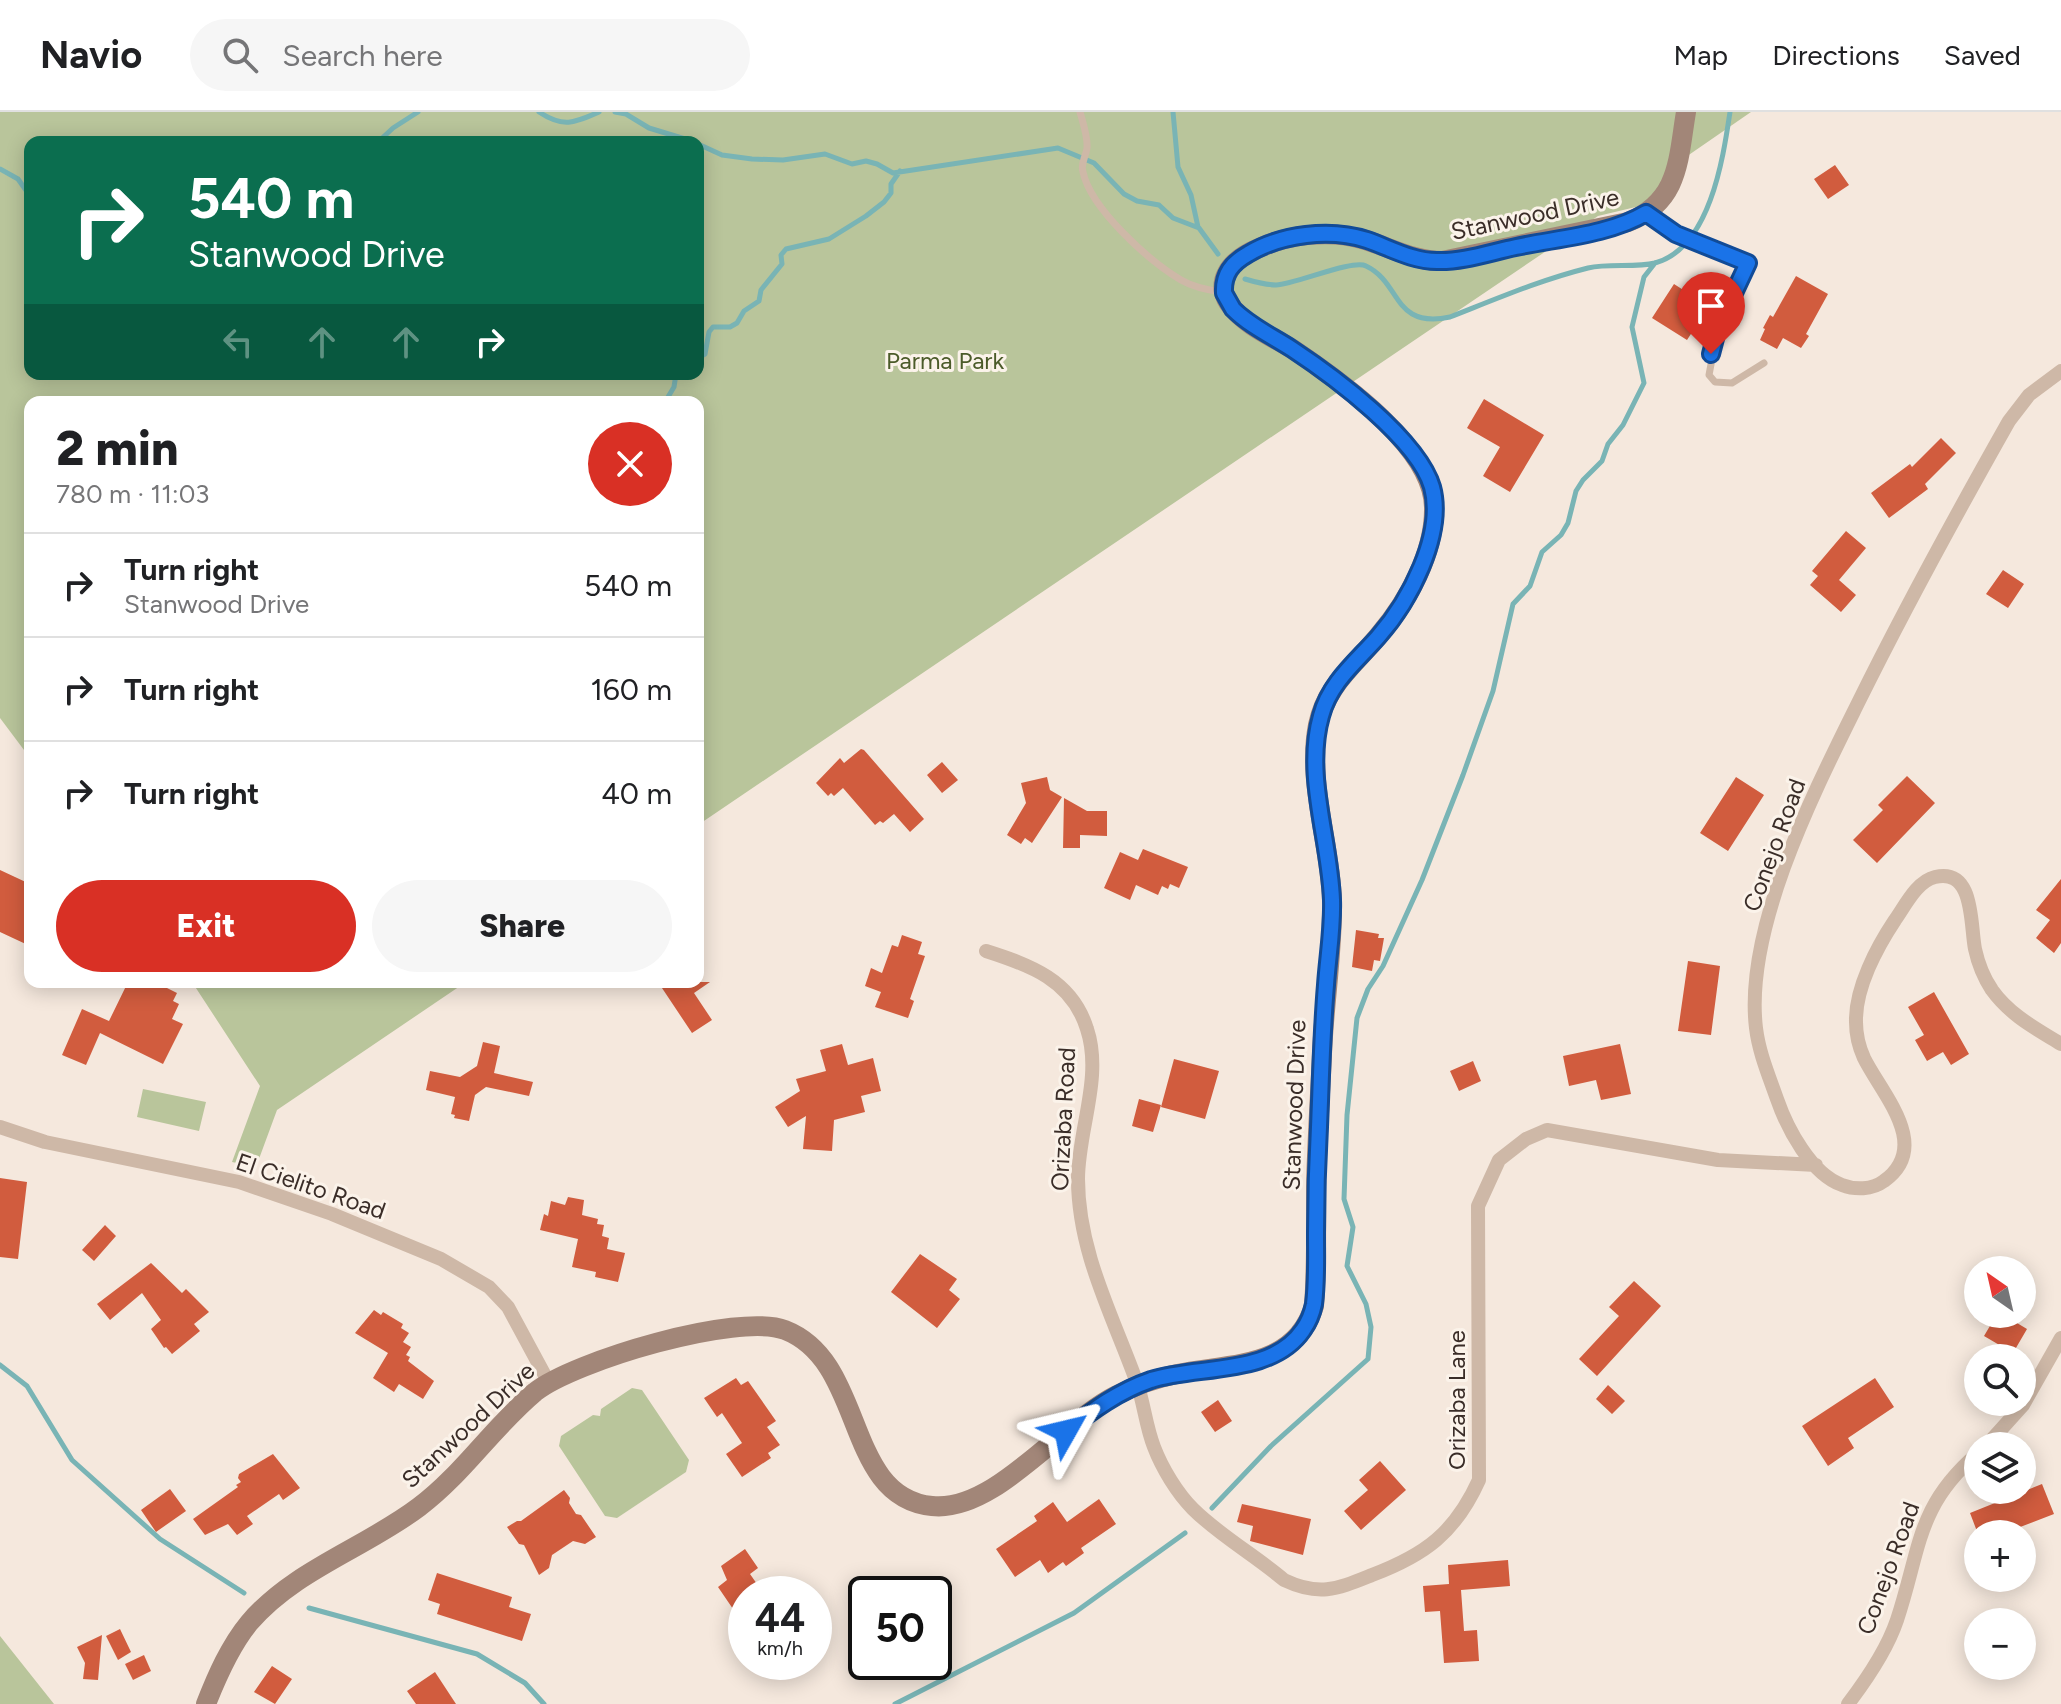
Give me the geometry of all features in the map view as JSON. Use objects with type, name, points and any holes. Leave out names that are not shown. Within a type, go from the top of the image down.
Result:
[{"type":"main road","name":"Stanwood Drive","points":[[206,1704],[241,1634],[272,1601],[418,1508],[469,1462],[534,1394],[549,1383],[595,1363],[718,1329],[756,1325],[781,1328],[807,1343],[829,1367],[847,1399],[881,1479],[908,1499],[937,1507],[956,1505],[983,1495],[1095,1409],[1138,1385],[1181,1373],[1262,1359],[1294,1341],[1311,1315],[1316,1272],[1322,1041],[1332,920],[1317,772],[1318,725],[1331,689],[1378,637],[1402,603],[1425,554],[1434,516],[1433,492],[1425,471],[1390,428],[1311,362],[1239,315],[1224,293],[1225,276],[1235,263],[1256,249],[1288,238],[1331,234],[1352,237],[1411,257],[1442,261],[1610,227],[1646,213],[1663,197],[1674,178],[1686,112]]},
{"type":"street","name":"Conejo Road","points":[[2061,371],[2029,395],[2009,421],[1952,522],[1834,752],[1786,861],[1761,952],[1756,993],[1756,1028],[1763,1062],[1782,1113],[1803,1151],[1830,1180],[1858,1189],[1874,1187],[1885,1181],[1903,1155],[1905,1140],[1890,1098],[1865,1059],[1856,1022],[1857,1003],[1872,962],[1893,923],[1919,886],[1927,880],[1938,876],[1950,877],[1960,883],[1968,894],[1976,950],[1991,987],[2024,1022],[2061,1044]]},
{"type":"street","name":"Orizaba Road","points":[[986,951],[1029,965],[1053,978],[1071,998],[1087,1026],[1092,1071],[1079,1154],[1078,1195],[1095,1276],[1138,1385]]},
{"type":"street","name":"El Cielito Road","points":[[0,1127],[45,1142],[239,1182],[332,1214],[441,1259],[479,1280],[508,1307],[549,1383]]},
{"type":"street","name":"Orizaba Lane","points":[[1138,1385],[1153,1445],[1171,1480],[1193,1508],[1284,1580],[1300,1588],[1334,1590],[1421,1554],[1457,1520],[1479,1480],[1478,1206],[1499,1160],[1511,1149],[1547,1130],[1718,1160],[1816,1165]]},
{"type":"street","points":[[1999,1432],[2023,1405],[2061,1338]]},
{"type":"street","name":"Conejo Road","points":[[1848,1704],[1896,1623],[1931,1507],[1964,1465]]},
{"type":"lane","points":[[1080,112],[1087,149],[1082,164],[1083,175],[1095,198],[1133,241],[1179,279],[1203,289],[1224,293]]},
{"type":"lane","points":[[1646,213],[1663,227],[1748,263],[1718,327],[1709,375],[1715,382],[1732,383],[1764,363]]},
{"type":"green space","name":"Parma Park","points":[[0,112],[1751,112],[1667,170],[1661,201],[1598,216],[704,821],[704,396],[24,396],[24,750],[0,718]]},
{"type":"green space","points":[[196,988],[457,988],[277,1110],[256,1167],[232,1162],[260,1086]]},
{"type":"green space","points":[[143,1089],[206,1102],[199,1131],[137,1117]]},
{"type":"green space","points":[[632,1388],[642,1390],[689,1460],[686,1472],[617,1518],[605,1516],[559,1446],[561,1436],[593,1415],[600,1416],[601,1409]]},
{"type":"green space","points":[[0,1636],[54,1704],[0,1704]]},
{"type":"building","points":[[1835,165],[1849,185],[1828,199],[1814,179]]},
{"type":"building","points":[[1796,276],[1828,294],[1801,348],[1783,338],[1777,349],[1760,340],[1763,328],[1770,315],[1773,317]]},
{"type":"building","points":[[1697,279],[1718,292],[1687,340],[1652,318],[1674,284],[1688,293]]},
{"type":"building","points":[[1484,399],[1544,435],[1510,492],[1483,476],[1500,447],[1467,428]]},
{"type":"building","points":[[1941,438],[1956,453],[1925,484],[1928,489],[1889,518],[1871,493],[1910,464],[1912,467]]},
{"type":"building","points":[[1846,531],[1866,548],[1839,580],[1856,595],[1841,612],[1810,585],[1818,576],[1812,571]]},
{"type":"building","points":[[2003,570],[2024,584],[2008,608],[1986,594]]},
{"type":"building","points":[[861,749],[924,819],[910,832],[894,814],[875,825],[843,788],[834,796],[831,793],[828,796],[816,783],[840,758],[844,763]]},
{"type":"building","points":[[942,762],[958,780],[942,793],[927,775]]},
{"type":"building","points":[[1907,776],[1935,803],[1877,863],[1853,840],[1883,810],[1878,805]]},
{"type":"building","points":[[1047,777],[1050,790],[1062,797],[1032,843],[1025,838],[1021,844],[1007,835],[1026,803],[1021,783]]},
{"type":"building","points":[[1736,777],[1764,795],[1728,851],[1700,833]]},
{"type":"building","points":[[1064,798],[1087,811],[1107,811],[1107,836],[1080,835],[1080,848],[1063,848]]},
{"type":"building","points":[[1143,849],[1188,867],[1179,888],[1170,884],[1168,889],[1162,886],[1158,895],[1136,885],[1130,900],[1104,888],[1120,852],[1138,860]]},
{"type":"building","points":[[0,870],[24,881],[24,943],[0,932]]},
{"type":"building","points":[[2061,879],[2061,943],[2054,953],[2036,938],[2050,920],[2036,910]]},
{"type":"building","points":[[1356,930],[1379,934],[1378,938],[1384,938],[1380,961],[1374,960],[1372,971],[1352,967]]},
{"type":"building","points":[[902,935],[922,942],[918,954],[925,956],[910,999],[914,1001],[908,1018],[875,1007],[881,992],[865,986],[871,968],[882,973],[892,945],[898,947]]},
{"type":"building","points":[[1688,961],[1720,966],[1711,1035],[1678,1031]]},
{"type":"building","points":[[125,988],[167,988],[177,993],[173,1001],[179,1004],[172,1019],[183,1024],[163,1064],[100,1033],[86,1065],[62,1055],[82,1009],[109,1021]]},
{"type":"building","points":[[662,988],[701,988],[694,993],[712,1020],[692,1033]]},
{"type":"building","points":[[1934,992],[1969,1054],[1951,1065],[1943,1052],[1927,1061],[1915,1040],[1924,1035],[1908,1007]]},
{"type":"building","points":[[483,1042],[500,1046],[494,1073],[533,1082],[529,1096],[486,1087],[475,1095],[469,1121],[454,1118],[455,1115],[451,1114],[455,1097],[426,1090],[430,1071],[460,1077],[477,1066]]},
{"type":"building","points":[[842,1044],[848,1065],[873,1058],[881,1091],[861,1096],[865,1112],[834,1120],[832,1151],[803,1149],[806,1116],[788,1127],[775,1107],[800,1091],[796,1079],[826,1071],[820,1050]]},
{"type":"building","points":[[1620,1044],[1631,1094],[1601,1100],[1596,1080],[1569,1086],[1563,1056]]},
{"type":"building","points":[[1174,1059],[1219,1071],[1205,1119],[1161,1107]]},
{"type":"building","points":[[1473,1061],[1481,1081],[1459,1091],[1450,1071]]},
{"type":"building","points":[[1139,1099],[1161,1105],[1153,1132],[1132,1126]]},
{"type":"building","points":[[0,1178],[27,1182],[18,1259],[0,1257]]},
{"type":"building","points":[[568,1197],[584,1200],[582,1215],[598,1219],[597,1224],[604,1225],[602,1236],[609,1238],[607,1249],[625,1253],[618,1282],[595,1277],[596,1272],[572,1267],[578,1239],[540,1230],[544,1214],[548,1216],[551,1201],[565,1205]]},
{"type":"building","points":[[105,1225],[116,1236],[94,1261],[82,1250]]},
{"type":"building","points":[[920,1254],[957,1279],[949,1290],[960,1299],[937,1328],[891,1292]]},
{"type":"building","points":[[151,1263],[182,1293],[186,1289],[209,1312],[194,1324],[200,1331],[172,1354],[151,1329],[161,1320],[142,1293],[110,1320],[97,1304]]},
{"type":"building","points":[[1634,1281],[1661,1306],[1597,1376],[1579,1359],[1619,1316],[1609,1307]]},
{"type":"building","points":[[374,1310],[403,1324],[401,1328],[409,1333],[403,1342],[411,1347],[406,1355],[410,1357],[408,1361],[434,1381],[423,1399],[399,1384],[394,1392],[373,1378],[388,1353],[355,1333]]},
{"type":"building","points":[[1989,1328],[2027,1329],[2018,1344],[1998,1344],[1984,1336]]},
{"type":"building","points":[[736,1378],[741,1385],[748,1381],[776,1421],[767,1427],[780,1445],[768,1453],[771,1458],[742,1477],[726,1454],[742,1443],[722,1413],[717,1417],[704,1398]]},
{"type":"building","points":[[1875,1378],[1894,1407],[1848,1438],[1854,1448],[1828,1466],[1802,1426]]},
{"type":"building","points":[[1608,1385],[1625,1401],[1612,1414],[1596,1399]]},
{"type":"building","points":[[1218,1400],[1232,1421],[1215,1432],[1201,1412]]},
{"type":"building","points":[[273,1454],[300,1488],[283,1500],[279,1494],[247,1516],[253,1524],[237,1535],[228,1524],[205,1535],[193,1519],[238,1487],[236,1485],[241,1482],[239,1474]]},
{"type":"building","points":[[1380,1461],[1406,1490],[1361,1530],[1344,1511],[1368,1490],[1359,1480]]},
{"type":"building","points":[[2042,1484],[2054,1514],[2036,1521],[1973,1520],[1970,1513],[1992,1504],[2036,1504],[2036,1486]]},
{"type":"building","points":[[170,1489],[186,1511],[156,1532],[141,1510]]},
{"type":"building","points":[[564,1490],[576,1514],[581,1515],[596,1537],[585,1544],[573,1541],[552,1555],[549,1568],[539,1575],[524,1545],[519,1544],[507,1527],[521,1521]]},
{"type":"building","points":[[1099,1499],[1116,1524],[1081,1548],[1084,1553],[1066,1566],[1063,1562],[1048,1573],[1040,1560],[1015,1577],[996,1549],[1037,1521],[1034,1516],[1053,1502],[1067,1522]]},
{"type":"building","points":[[1242,1504],[1311,1519],[1303,1555],[1250,1541],[1253,1526],[1237,1522]]},
{"type":"building","points":[[745,1549],[758,1568],[751,1576],[728,1576],[728,1602],[718,1587],[727,1580],[721,1566]]},
{"type":"building","points":[[1508,1560],[1510,1586],[1461,1590],[1464,1631],[1477,1630],[1479,1661],[1444,1663],[1440,1611],[1425,1612],[1423,1586],[1449,1584],[1448,1565]]},
{"type":"building","points":[[437,1573],[512,1597],[509,1607],[531,1614],[522,1641],[437,1614],[440,1604],[428,1600]]},
{"type":"building","points":[[120,1629],[131,1652],[118,1660],[106,1636]]},
{"type":"building","points":[[102,1635],[98,1680],[83,1679],[85,1663],[77,1647]]},
{"type":"building","points":[[144,1655],[151,1671],[133,1680],[125,1664]]},
{"type":"building","points":[[272,1666],[292,1679],[275,1704],[254,1692]]},
{"type":"building","points":[[435,1672],[456,1704],[416,1704],[407,1691]]},
{"type":"waterway","points":[[384,136],[418,112]]},
{"type":"waterway","points":[[539,112],[562,122],[599,112]]},
{"type":"waterway","points":[[615,112],[675,136]]},
{"type":"waterway","points":[[1173,112],[1178,167],[1191,195],[1198,227]]},
{"type":"waterway","points":[[1245,279],[1276,285],[1349,266],[1366,266],[1378,274],[1407,311],[1431,319],[1450,317],[1535,284],[1588,268],[1655,263],[1674,254],[1689,240],[1701,221],[1718,176],[1730,112]]},
{"type":"waterway","points":[[704,147],[722,155],[752,159],[783,160],[825,154],[852,164],[866,161],[877,164],[893,173],[1058,148],[1094,163],[1124,194],[1137,201],[1159,205],[1173,218],[1199,228],[1218,254]]},
{"type":"waterway","points":[[0,169],[18,179],[24,188]]},
{"type":"waterway","points":[[704,355],[713,327],[730,327],[737,323],[744,311],[759,301],[761,290],[782,264],[781,255],[786,249],[829,239],[866,216],[891,193],[891,184],[900,171]]},
{"type":"waterway","points":[[1212,1508],[1271,1446],[1368,1359],[1371,1327],[1366,1304],[1347,1266],[1353,1227],[1344,1199],[1347,1115],[1357,1018],[1368,989],[1383,966],[1422,880],[1463,775],[1493,691],[1513,604],[1530,586],[1542,552],[1561,535],[1568,523],[1576,491],[1602,461],[1608,444],[1623,425],[1644,383],[1632,327],[1644,277],[1655,263]]},
{"type":"waterway","points":[[669,396],[675,380]]},
{"type":"waterway","points":[[0,1365],[27,1386],[72,1460],[160,1539],[244,1593]]},
{"type":"waterway","points":[[895,1704],[1074,1613],[1185,1533]]},
{"type":"waterway","points":[[309,1608],[477,1654],[525,1683],[544,1704]]},
{"type":"route","points":[[1066,1431],[1109,1399],[1138,1385],[1181,1373],[1252,1362],[1274,1354],[1301,1334],[1311,1315],[1316,1272],[1316,1185],[1325,986],[1332,920],[1317,772],[1318,725],[1331,689],[1378,637],[1402,603],[1420,568],[1433,528],[1431,483],[1416,458],[1390,428],[1347,389],[1233,309],[1224,293],[1228,271],[1256,249],[1288,238],[1309,235],[1331,234],[1364,239],[1411,257],[1442,261],[1610,227],[1646,213],[1676,234],[1748,263],[1718,327],[1711,354]]}]
